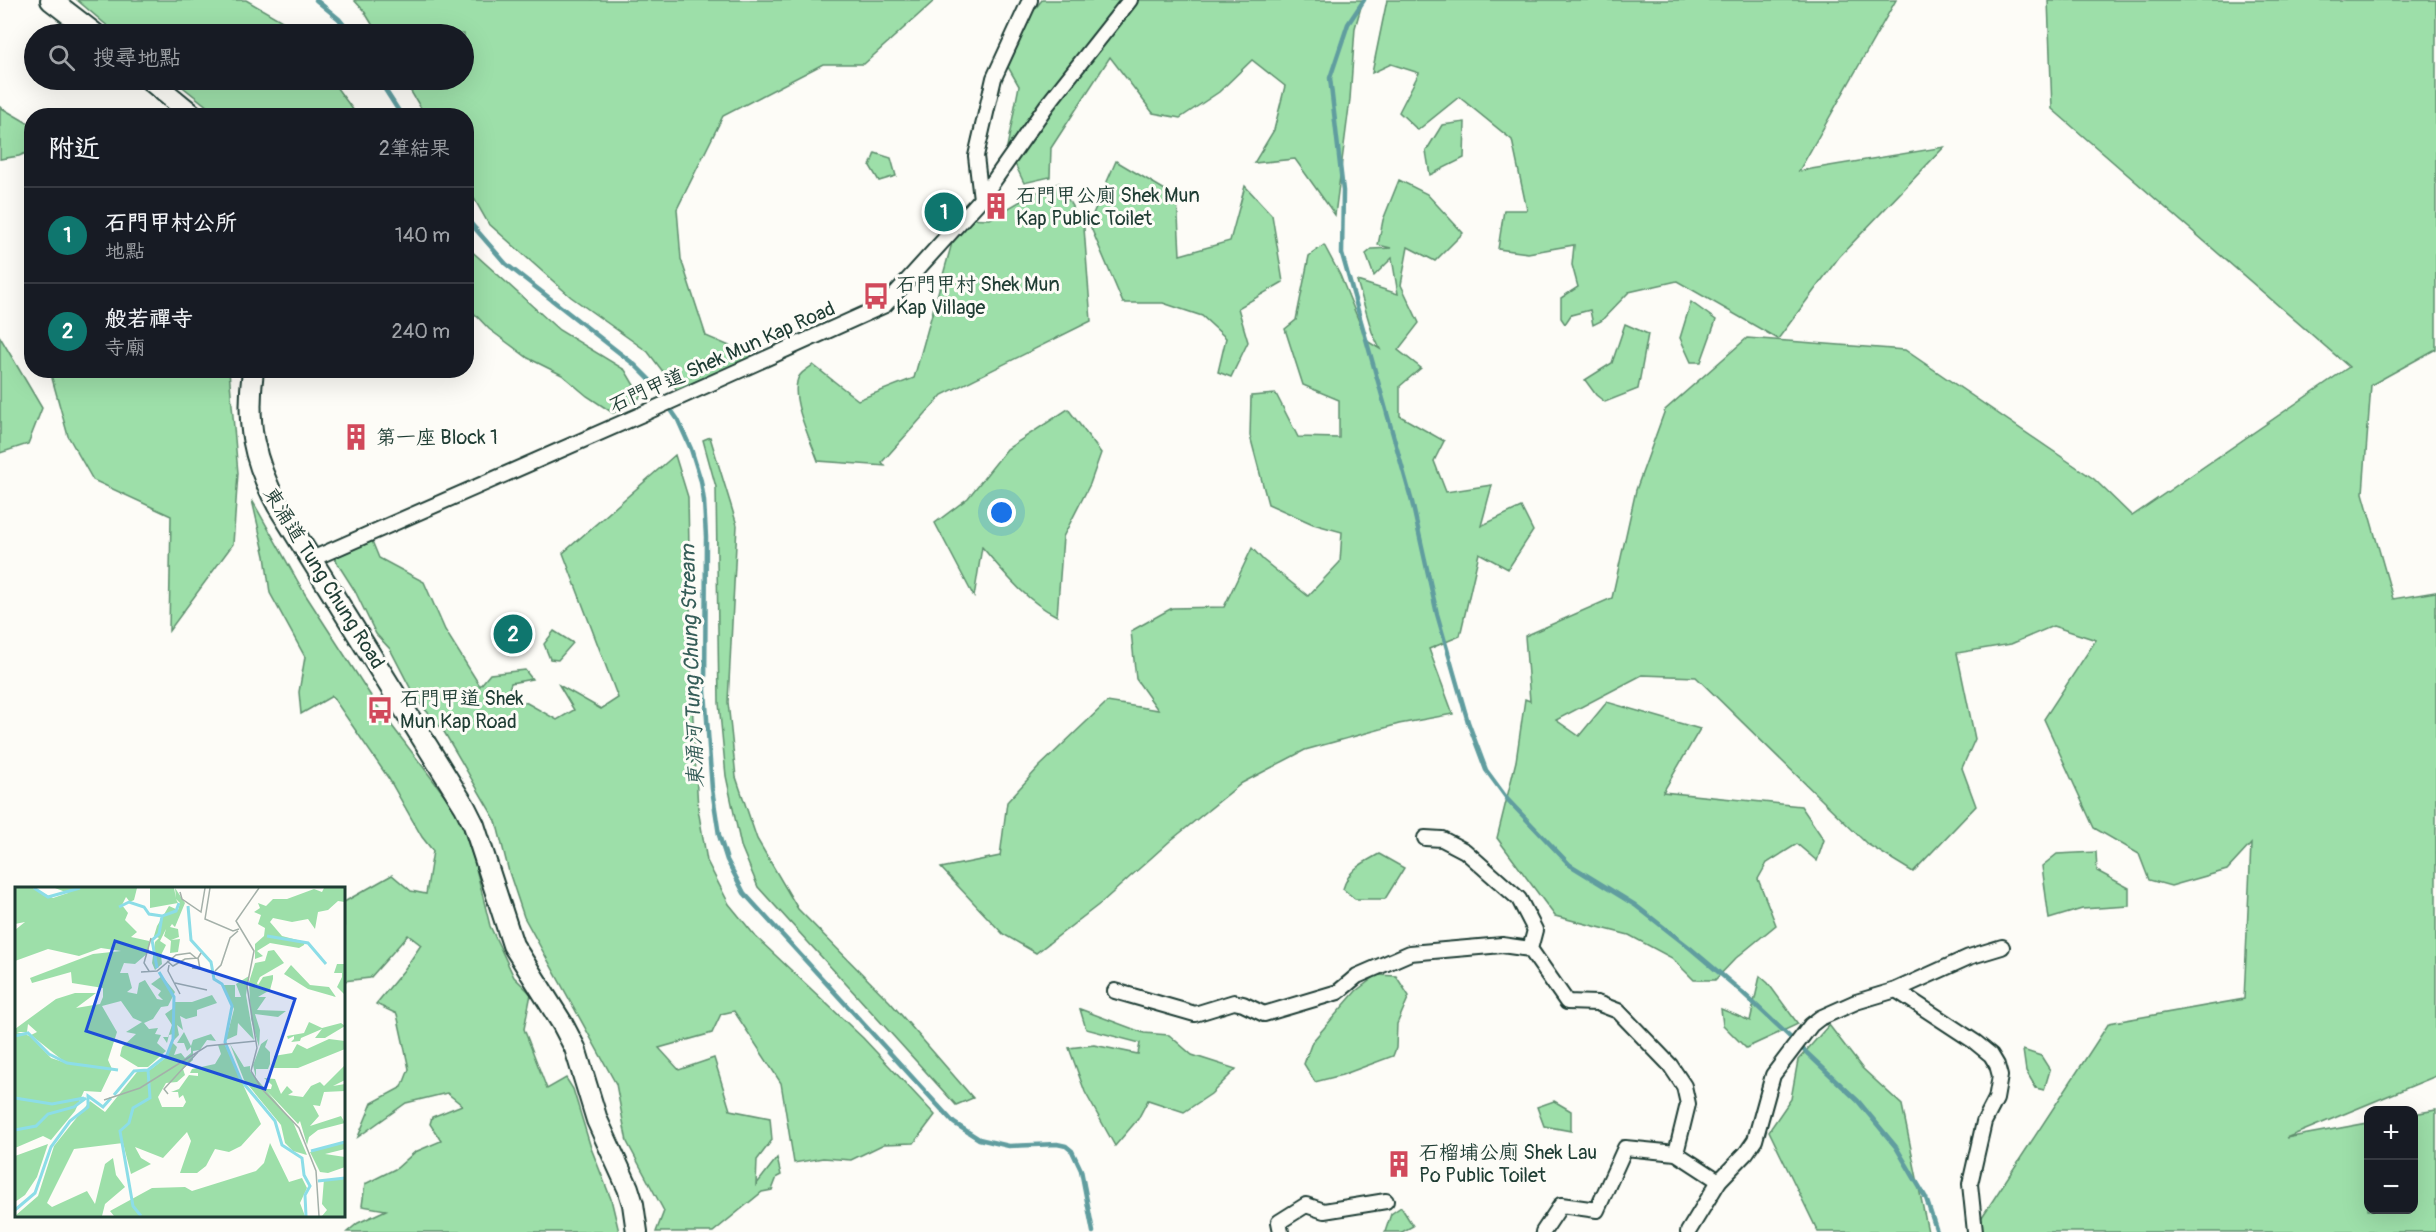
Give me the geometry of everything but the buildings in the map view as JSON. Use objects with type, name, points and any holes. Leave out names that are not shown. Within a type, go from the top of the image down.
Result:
[{"type":"main road","points":[[51,0],[82,24]]},
{"type":"main road","points":[[162,90],[184,108]]},
{"type":"main road","name":"東涌道 Tung Chung Road","points":[[252,378],[249,400],[250,419],[261,474],[278,506],[474,825],[513,945],[575,1048],[597,1120],[628,1188],[637,1232]]},
{"type":"street","points":[[981,199],[976,156],[994,78],[1030,0]]},
{"type":"street","name":"石門甲道 Shek Mun Kap Road","points":[[312,559],[683,397],[885,305],[981,199],[1047,105],[1130,0]]},
{"type":"street","points":[[1425,838],[1442,839],[1465,851],[1519,899],[1535,930],[1530,949]]},
{"type":"street","points":[[1115,991],[1195,1014],[1234,1002],[1264,1014],[1338,992],[1357,976],[1410,953],[1502,945],[1530,949],[1567,1002],[1597,1004],[1618,1011],[1670,1065],[1684,1086],[1688,1104],[1676,1153]]},
{"type":"street","points":[[1688,1232],[1719,1181],[1746,1153],[1755,1140],[1773,1075],[1802,1034],[1820,1018],[1856,1002],[1896,990],[1970,957],[2002,947]]},
{"type":"street","points":[[1896,990],[1975,1042],[1991,1055],[1997,1065],[2000,1076],[1996,1099],[1984,1122],[1970,1184],[1975,1232]]},
{"type":"street","points":[[1543,1232],[1561,1205],[1597,1210],[1625,1148],[1676,1153],[1719,1181]]},
{"type":"street","points":[[1281,1232],[1279,1222],[1306,1205],[1324,1211],[1386,1201]]},
{"type":"green space","points":[[77,0],[246,0],[287,24],[105,24]]},
{"type":"green space","points":[[354,0],[935,0],[864,64],[823,64],[723,116],[677,209],[681,259],[706,336],[753,356],[677,390],[648,352],[571,297],[488,223],[474,198],[474,108],[421,108],[410,90],[474,90],[474,24],[372,24]]},
{"type":"green space","points":[[1042,0],[1363,0],[1355,28],[1350,99],[1335,215],[1295,159],[1254,163],[1274,130],[1285,86],[1252,60],[1219,92],[1180,118],[1153,113],[1110,57],[1051,148],[1050,177],[1024,183],[1007,147],[1019,86],[1008,67],[1027,19]]},
{"type":"green space","points":[[1387,0],[1896,0],[1799,171],[1944,147],[1839,257],[1778,339],[1677,281],[1629,292],[1601,321],[1593,325],[1590,310],[1571,315],[1565,324],[1561,318],[1561,298],[1578,287],[1572,265],[1574,245],[1528,253],[1498,249],[1504,210],[1527,210],[1512,140],[1459,97],[1418,130],[1399,112],[1419,73],[1391,64],[1372,73]]},
{"type":"green space","points":[[2048,0],[2436,0],[2436,349],[2371,385],[2363,493],[2393,599],[2436,592],[2436,1076],[2286,1138],[2364,1124],[2364,1214],[2418,1214],[2418,1113],[2436,1110],[2436,1232],[1983,1232],[1980,1220],[2109,1023],[2244,999],[2251,844],[2227,870],[2171,886],[2149,880],[2139,854],[2094,828],[2044,719],[2096,640],[2053,626],[2011,644],[1957,653],[1975,739],[1962,768],[1976,806],[1913,872],[1867,844],[1696,677],[1642,675],[1556,720],[1579,736],[1607,702],[1700,729],[1663,792],[1801,806],[1824,840],[1817,861],[1797,844],[1767,863],[1758,879],[1776,925],[1736,958],[1715,980],[1694,980],[1672,958],[1629,935],[1555,916],[1497,838],[1516,761],[1525,699],[1530,701],[1525,636],[1612,598],[1636,490],[1665,410],[1747,338],[1905,350],[2094,479],[2132,516],[2349,367],[2052,109]]},
{"type":"green space","points":[[187,90],[338,90],[352,108],[209,108]]},
{"type":"green space","points":[[0,107],[24,121],[24,154],[0,159]]},
{"type":"green space","points":[[1465,122],[1464,158],[1430,175],[1426,151],[1442,125]]},
{"type":"green space","points":[[875,153],[891,158],[896,176],[879,181],[870,166]]},
{"type":"green space","points":[[1116,161],[1177,197],[1180,255],[1230,241],[1245,186],[1272,215],[1283,282],[1238,308],[1248,342],[1231,377],[1218,372],[1226,338],[1202,316],[1163,303],[1123,303],[1089,223]]},
{"type":"green space","points":[[1399,180],[1427,194],[1463,233],[1435,261],[1408,247],[1401,285],[1419,323],[1398,350],[1421,368],[1400,386],[1400,416],[1444,441],[1434,461],[1446,492],[1492,485],[1481,526],[1521,507],[1533,531],[1508,569],[1479,553],[1460,636],[1429,649],[1453,714],[1399,724],[1305,750],[1242,783],[1170,841],[1101,903],[1036,953],[1003,934],[941,868],[1000,856],[1007,802],[1039,767],[1107,702],[1158,710],[1136,679],[1131,631],[1172,608],[1224,607],[1252,548],[1263,560],[1308,596],[1340,562],[1342,532],[1313,524],[1268,504],[1250,436],[1251,396],[1276,394],[1298,437],[1339,438],[1339,400],[1303,385],[1285,329],[1296,320],[1309,256],[1324,245],[1340,275],[1367,341],[1380,349],[1372,332],[1357,281],[1398,294],[1392,258],[1374,276],[1366,254],[1372,249],[1391,248],[1378,245],[1383,220]]},
{"type":"green space","points":[[1059,183],[1084,228],[1091,321],[942,395],[882,462],[885,466],[818,461],[797,400],[797,382],[801,374],[813,365],[858,400],[914,378],[959,218],[990,219],[1033,194]]},
{"type":"green space","points":[[474,253],[559,330],[625,370],[641,397],[613,413],[587,396],[562,375],[528,358],[489,329],[474,313]]},
{"type":"green space","points":[[1691,302],[1716,320],[1701,362],[1691,362],[1680,338]]},
{"type":"green space","points":[[1625,324],[1648,334],[1638,389],[1605,402],[1596,395],[1585,380],[1612,363]]},
{"type":"green space","points":[[0,337],[42,408],[28,444],[0,453]]},
{"type":"green space","points":[[52,378],[230,378],[238,473],[233,544],[169,631],[171,516],[93,480],[68,436]]},
{"type":"green space","points":[[1068,409],[1101,453],[1090,484],[1063,537],[1057,616],[1025,594],[982,547],[974,597],[935,523],[968,498],[1007,449]]},
{"type":"green space","points":[[710,437],[737,525],[728,702],[736,777],[757,839],[798,909],[890,1002],[973,1098],[956,1105],[758,887],[741,846],[726,776],[719,703],[716,487],[703,440]]},
{"type":"green space","points":[[675,455],[688,497],[692,701],[698,809],[707,861],[729,904],[756,937],[863,1038],[935,1115],[914,1143],[884,1144],[851,1160],[823,1158],[794,1163],[781,1083],[734,1011],[721,1014],[712,1033],[659,1048],[679,1070],[714,1058],[730,1110],[770,1118],[772,1140],[757,1160],[756,1185],[777,1158],[781,1175],[777,1177],[772,1190],[762,1192],[713,1232],[656,1232],[664,1211],[627,1142],[616,1084],[524,917],[496,821],[443,730],[416,699],[390,649],[376,634],[355,591],[334,558],[372,541],[379,558],[424,582],[445,630],[480,686],[490,674],[525,670],[532,679],[511,683],[507,696],[527,703],[557,720],[574,710],[559,685],[601,709],[618,698],[563,553]]},
{"type":"green space","points":[[252,500],[305,594],[380,710],[458,813],[474,860],[490,926],[514,977],[531,994],[524,1029],[547,1089],[566,1078],[573,1089],[591,1148],[611,1199],[619,1232],[347,1232],[358,1223],[386,1210],[362,1206],[365,1184],[397,1168],[415,1152],[441,1141],[430,1124],[432,1117],[462,1105],[447,1093],[406,1103],[358,1137],[372,1103],[402,1087],[409,1069],[397,1014],[376,1004],[421,945],[408,935],[370,978],[345,981],[345,901],[392,875],[411,891],[426,894],[433,851],[422,837],[389,779],[332,696],[301,714],[299,692],[305,657],[270,593],[265,556]]},
{"type":"green space","points":[[554,631],[573,643],[558,660],[550,659],[544,644]]},
{"type":"green space","points":[[2096,852],[2097,871],[2129,888],[2129,906],[2082,909],[2049,919],[2042,866],[2057,854]]},
{"type":"green space","points":[[1379,854],[1404,868],[1385,899],[1355,899],[1343,889],[1349,876],[1356,868]]},
{"type":"green space","points":[[1377,975],[1396,976],[1409,996],[1397,1024],[1396,1048],[1393,1056],[1342,1075],[1315,1082],[1304,1064],[1312,1042],[1356,991]]},
{"type":"green space","points":[[1760,976],[1768,983],[1798,1024],[1746,1048],[1723,1025],[1721,1009],[1750,1021]]},
{"type":"green space","points":[[1080,1009],[1144,1033],[1169,1035],[1192,1055],[1236,1069],[1211,1094],[1184,1112],[1148,1100],[1138,1119],[1115,1146],[1085,1092],[1069,1048],[1094,1045],[1138,1054],[1140,1043],[1086,1029]]},
{"type":"green space","points":[[1829,1025],[1862,1068],[1902,1105],[1928,1232],[1818,1232],[1769,1131],[1791,1099],[1798,1060]]},
{"type":"green space","points":[[2023,1050],[2041,1056],[2050,1070],[2044,1090],[2036,1088],[2026,1071]]},
{"type":"green space","points":[[1554,1101],[1571,1111],[1571,1131],[1544,1126],[1537,1107]]},
{"type":"green space","points":[[1401,1207],[1413,1226],[1402,1232],[1385,1232],[1391,1214]]},
{"type":"waterway","name":"東涌河 Tung Chung Stream","points":[[316,0],[343,24]]},
{"type":"waterway","points":[[1364,0],[1348,24],[1330,78],[1343,191],[1342,254],[1412,502],[1437,614],[1468,722],[1486,770],[1508,800],[1570,865],[1635,905],[1690,948],[1742,992],[1858,1101],[1896,1147],[1926,1198],[1937,1232]]},
{"type":"waterway","name":"東涌河 Tung Chung Stream","points":[[385,90],[397,108]]},
{"type":"waterway","name":"東涌河 Tung Chung Stream","points":[[474,227],[506,264],[635,365],[652,382],[678,420],[691,449],[701,481],[704,501],[706,537],[705,691],[712,789],[719,835],[727,860],[744,893],[954,1123],[979,1139],[1009,1146],[1057,1144],[1066,1146],[1072,1151],[1081,1170],[1093,1232]]},
{"type":"place","name":"石門甲公廁 Shek Mun Kap Public Toilet","points":[[996,206]]},
{"type":"place","name":"石門甲村公所","points":[[944,212]]},
{"type":"place","name":"石門甲村 Shek Mun Kap Village","points":[[876,296]]},
{"type":"place","name":"第一座 Block 1","points":[[356,437]]},
{"type":"place","name":"般若禪寺","points":[[513,634]]},
{"type":"place","name":"石門甲道 Shek Mun Kap Road","points":[[380,710]]},
{"type":"place","name":"石榴埔公廁 Shek Lau Po Public Toilet","points":[[1399,1164]]}]
